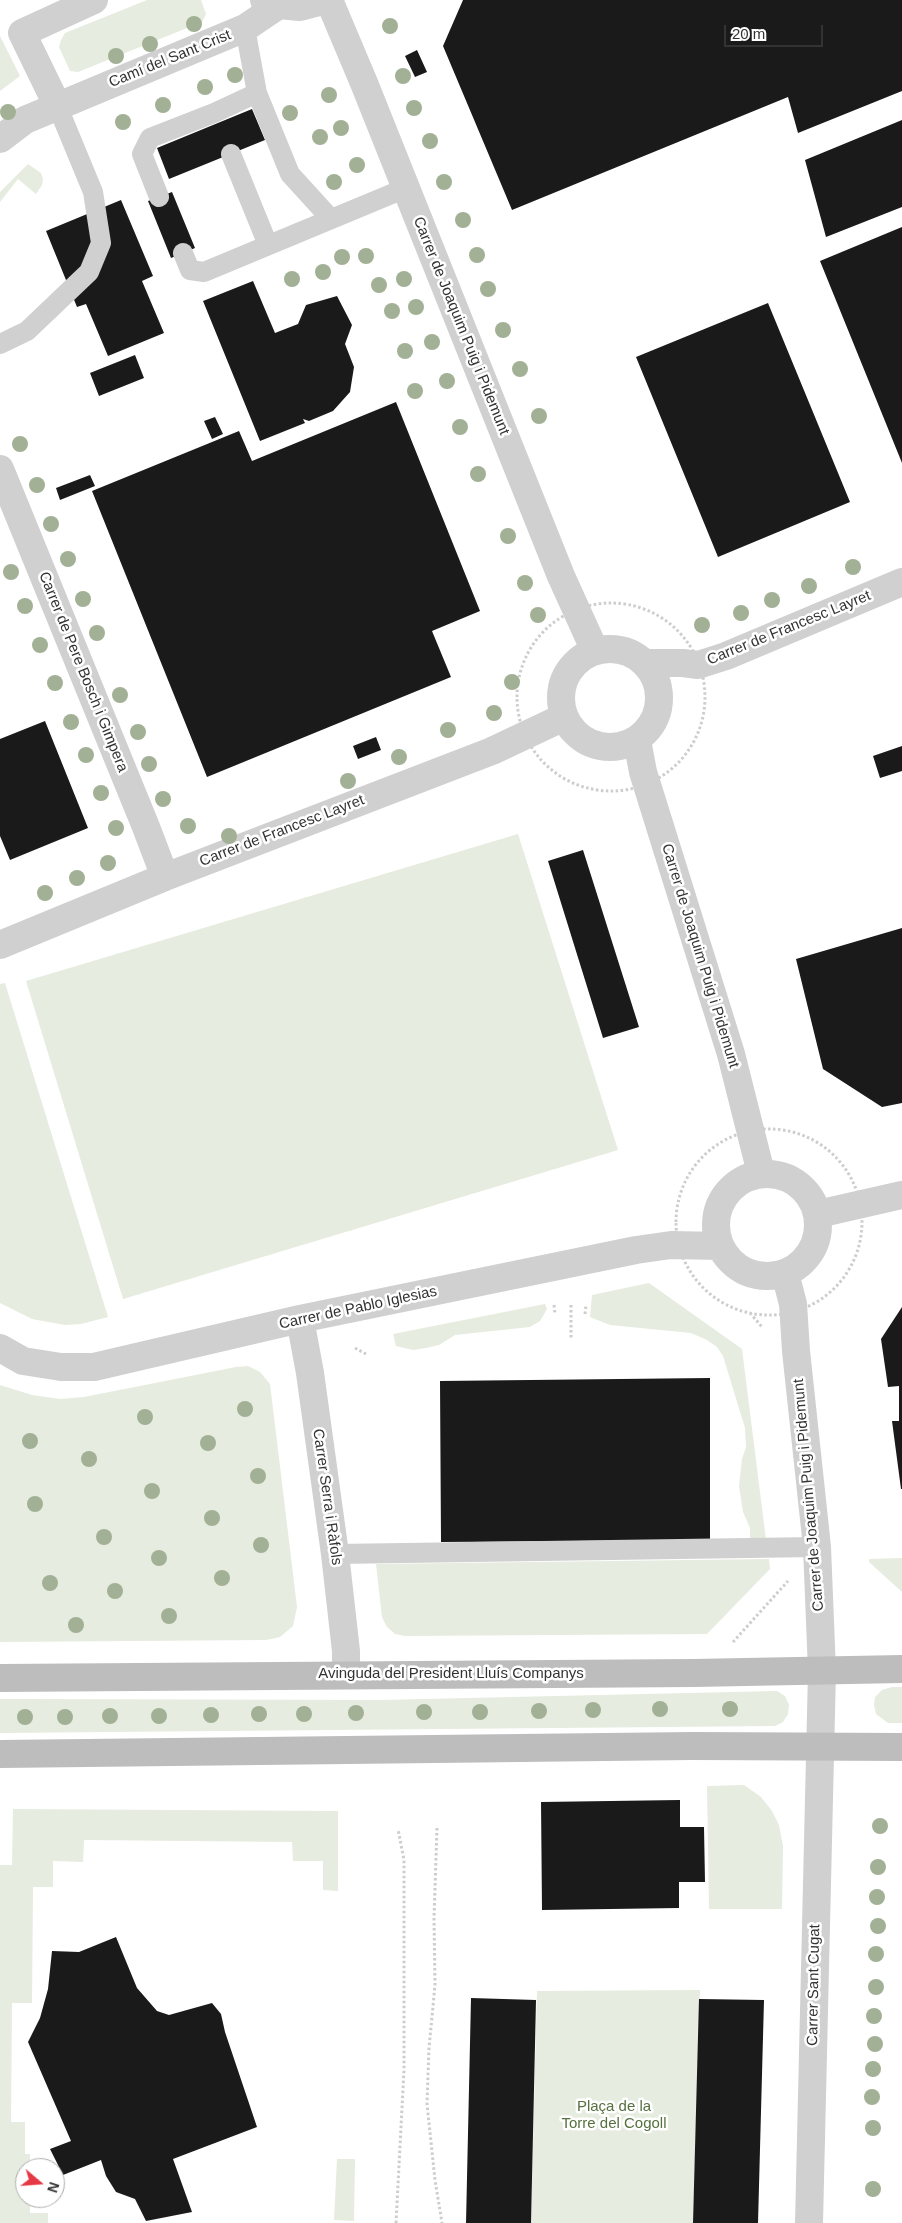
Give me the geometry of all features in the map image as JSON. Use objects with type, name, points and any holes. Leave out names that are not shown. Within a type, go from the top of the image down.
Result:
[{"type":"street","points":[[57,105],[22,33],[94,0]]},
{"type":"street","points":[[271,3],[300,7],[328,0]]},
{"type":"street","name":"Carrer de Joaquim Puig i Pidemunt","points":[[328,0],[576,609],[595,651]]},
{"type":"street","name":"Camí del Sant Crist","points":[[0,139],[25,120],[57,105],[245,28],[271,3]]},
{"type":"street","name":"Carrer de Pere Bosch i Gimpera","points":[[0,469],[165,876]]},
{"type":"street","name":"Carrer de Francesc Layret","points":[[645,663],[698,665],[726,656],[902,582]]},
{"type":"street","points":[[611,649],[627,652],[645,663],[654,678],[659,694],[658,712],[650,728],[637,740],[620,747],[597,747],[578,737],[564,717],[560,697],[565,677],[577,661],[595,651],[611,649]]},
{"type":"street","name":"Carrer de Francesc Layret","points":[[0,945],[165,876],[492,751],[564,717]]},
{"type":"street","name":"Carrer de Joaquim Puig i Pidemunt","points":[[637,740],[643,772],[731,1054],[761,1173]]},
{"type":"street","points":[[761,1173],[780,1174],[797,1182],[810,1196],[818,1214],[818,1232],[813,1249],[801,1264],[786,1273],[767,1276],[747,1272],[731,1262],[720,1246],[715,1222],[722,1199],[738,1181],[761,1173]]},
{"type":"street","points":[[818,1214],[902,1195]]},
{"type":"street","name":"Carrer de Pablo Iglesias","points":[[0,1348],[23,1361],[61,1367],[94,1367],[300,1319],[636,1250],[671,1245],[720,1246]]},
{"type":"street","name":"Carrer de Joaquim Puig i Pidemunt","points":[[786,1273],[792,1304],[817,1547],[822,1671],[819,1747]]},
{"type":"street","name":"Carrer Serra i Ràfols","points":[[300,1319],[310,1373],[335,1554],[346,1651],[346,1675]]},
{"type":"street","name":"Avinguda del President Lluís Companys","points":[[0,1678],[902,1669]]},
{"type":"street","points":[[0,1754],[674,1747],[902,1747]]},
{"type":"street","name":"Carrer Sant Cugat","points":[[809,2223],[819,1747]]},
{"type":"lane","points":[[245,28],[257,94],[290,174],[331,219]]},
{"type":"lane","points":[[159,196],[142,154],[150,138],[216,118],[257,94]]},
{"type":"lane","points":[[0,344],[27,330],[89,272],[101,243],[93,192],[57,105]]},
{"type":"lane","points":[[231,154],[268,245]]},
{"type":"lane","points":[[183,253],[190,270],[204,272],[406,188]]},
{"type":"lane","points":[[335,1554],[817,1547]]},
{"type":"path","points":[[601,603],[628,604],[654,613],[677,629],[694,651],[698,665],[705,704],[699,731],[686,755],[666,774],[647,785],[603,792],[581,787],[559,776],[542,762],[528,743],[520,721],[517,698],[520,674],[528,653],[542,634],[559,618],[576,609],[601,603]]},
{"type":"path","points":[[773,1129],[795,1132],[816,1141],[833,1154],[847,1171],[857,1190],[862,1212],[862,1234],[857,1255],[846,1275],[832,1291],[813,1304],[793,1312],[771,1315],[750,1313],[728,1306],[709,1293],[693,1276],[683,1256],[677,1234],[677,1211],[682,1188],[693,1168],[709,1152],[728,1139],[742,1133],[773,1129]]},
{"type":"path","points":[[570,1305],[571,1338]]},
{"type":"path","points":[[584,1314],[586,1305]]},
{"type":"path","points":[[554,1306],[555,1314]]},
{"type":"path","points":[[355,1348],[366,1354]]},
{"type":"path","points":[[719,1672],[720,1656],[789,1580]]},
{"type":"path","points":[[437,1828],[434,1918],[435,1985],[429,2048],[427,2104],[435,2180],[442,2223]]},
{"type":"path","points":[[396,2223],[404,2060],[404,1860],[398,1829]]},
{"type":"green space","points":[[147,0],[201,0],[206,14],[202,22],[78,72],[70,71],[59,47],[65,33]]},
{"type":"green space","points":[[0,36],[20,76],[0,91]]},
{"type":"green space","points":[[28,164],[41,173],[43,179],[42,185],[36,194],[18,179],[0,202],[0,192]]},
{"type":"green space","points":[[518,834],[618,1150],[123,1299],[26,981]]},
{"type":"green space","points":[[5,983],[108,1317],[81,1324],[65,1325],[32,1319],[0,1303],[0,984]]},
{"type":"green space","points":[[649,1283],[742,1349],[766,1540],[750,1540],[750,1528],[743,1512],[739,1486],[742,1459],[746,1447],[745,1428],[723,1356],[717,1347],[691,1333],[610,1325],[590,1317],[592,1295]]},
{"type":"green space","points":[[545,1304],[547,1309],[540,1321],[530,1327],[455,1335],[439,1345],[426,1348],[413,1350],[396,1346],[393,1334]]},
{"type":"green space","points":[[248,1366],[260,1372],[270,1384],[297,1607],[293,1626],[280,1637],[266,1640],[0,1642],[0,1385],[32,1395],[60,1399],[84,1397]]},
{"type":"green space","points":[[902,1558],[902,1592],[869,1562],[869,1559]]},
{"type":"green space","points":[[769,1559],[770,1569],[707,1634],[405,1636],[395,1634],[387,1627],[382,1617],[376,1564]]},
{"type":"green space","points":[[902,1687],[902,1723],[888,1723],[876,1714],[875,1697],[882,1690]]},
{"type":"green space","points":[[777,1691],[785,1696],[789,1705],[788,1714],[783,1722],[775,1726],[0,1733],[0,1699],[381,1700]]},
{"type":"green space","points":[[744,1785],[761,1797],[772,1811],[779,1825],[783,1846],[782,1909],[709,1909],[707,1786]]},
{"type":"green space","points":[[13,1809],[338,1811],[338,1891],[323,1890],[323,1861],[293,1861],[292,1842],[84,1840],[83,1862],[53,1861],[53,1887],[33,1887],[32,2003],[12,2003],[11,2122],[25,2122],[25,2154],[30,2154],[30,2158],[15,2158],[15,2208],[30,2208],[30,2213],[48,2213],[48,2223],[0,2223],[0,1865],[12,1865]]},
{"type":"green space","name":"Plaça de la Torre del Cogoll","points":[[700,1990],[693,2223],[531,2223],[537,1991]]},
{"type":"green space","points":[[337,2159],[355,2159],[354,2221],[334,2220]]},
{"type":"building","points":[[463,0],[902,0],[902,91],[798,133],[788,97],[512,210],[443,46]]},
{"type":"building","points":[[417,50],[427,72],[415,77],[405,56]]},
{"type":"building","points":[[252,109],[265,140],[169,179],[157,148]]},
{"type":"building","points":[[902,120],[902,207],[826,237],[805,160]]},
{"type":"building","points":[[172,192],[195,248],[171,258],[148,201]]},
{"type":"building","points":[[121,200],[153,276],[142,281],[164,333],[108,356],[86,304],[77,307],[46,231]]},
{"type":"building","points":[[902,227],[902,463],[820,261]]},
{"type":"building","points":[[253,281],[275,333],[298,324],[306,305],[337,296],[352,325],[345,344],[354,367],[350,392],[333,411],[309,421],[303,419],[305,423],[260,441],[203,301]]},
{"type":"building","points":[[768,303],[850,502],[718,557],[636,357]]},
{"type":"building","points":[[135,355],[144,378],[99,396],[90,373]]},
{"type":"building","points":[[396,402],[480,611],[432,631],[451,677],[207,777],[92,491],[239,431],[252,461]]},
{"type":"building","points":[[215,417],[223,434],[212,439],[204,421]]},
{"type":"building","points":[[90,475],[95,486],[60,500],[56,488]]},
{"type":"building","points":[[45,721],[88,828],[10,860],[0,836],[0,739]]},
{"type":"building","points":[[376,737],[381,750],[358,759],[353,746]]},
{"type":"building","points":[[902,746],[902,771],[880,778],[873,756]]},
{"type":"building","points":[[583,850],[639,1027],[603,1038],[548,861]]},
{"type":"building","points":[[902,928],[902,1103],[882,1107],[823,1069],[796,959]]},
{"type":"building","points":[[902,1307],[901,1489],[892,1421],[899,1421],[899,1386],[888,1387],[881,1339]]},
{"type":"building","points":[[710,1378],[710,1540],[441,1542],[440,1381]]},
{"type":"building","points":[[680,1800],[680,1827],[704,1827],[705,1882],[679,1882],[679,1908],[542,1910],[541,1802]]},
{"type":"building","points":[[116,1937],[137,1988],[157,2011],[169,2015],[212,2003],[221,2014],[225,2032],[257,2127],[173,2159],[192,2212],[146,2221],[135,2199],[116,2192],[106,2176],[101,2160],[65,2174],[65,2158],[54,2158],[50,2149],[71,2141],[28,2042],[40,2018],[48,1989],[52,1951],[79,1952]]},
{"type":"building","points":[[471,1998],[536,2000],[531,2223],[466,2223]]},
{"type":"building","points":[[699,1999],[764,2000],[758,2223],[693,2223]]}]
